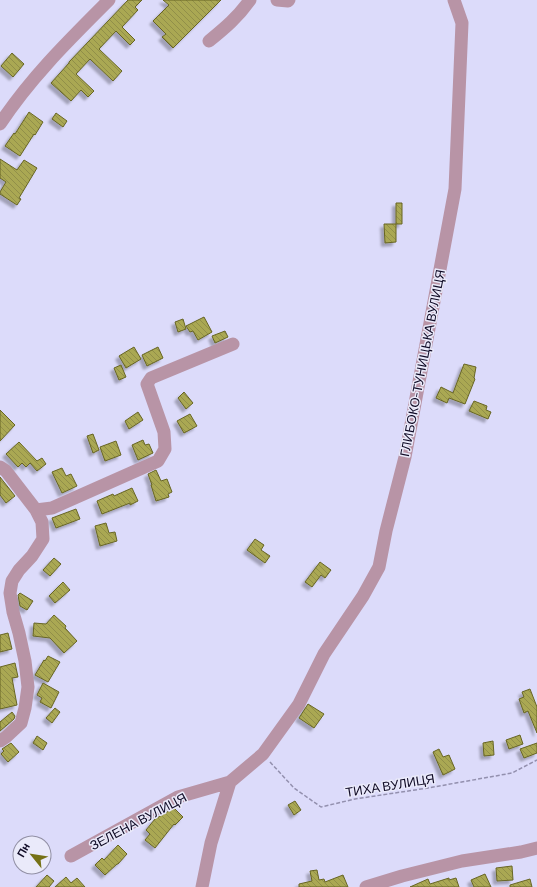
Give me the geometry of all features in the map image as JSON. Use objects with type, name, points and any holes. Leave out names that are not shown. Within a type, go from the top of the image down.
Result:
[{"type":"street","points":[[0,124],[57,53],[109,0]]},
{"type":"street","points":[[210,41],[232,23],[250,0]]},
{"type":"street","points":[[277,0],[289,0]]},
{"type":"street","name":"ГЛИБОКО-ТУНИЦЬКА ВУЛИЦЯ","points":[[298,704],[324,654],[363,596],[379,567],[386,531],[405,457],[454,189],[462,23],[454,0]]},
{"type":"street","points":[[36,510],[52,508],[158,461],[165,449],[164,432],[147,384],[151,378],[233,344]]},
{"type":"street","points":[[0,467],[6,471],[36,510],[42,522],[43,539],[32,556],[19,570],[12,581],[10,593],[25,661],[28,687],[21,723],[0,741]]},
{"type":"street","name":"ЗЕЛЕНА ВУЛИЦЯ","points":[[71,856],[178,797],[230,782],[262,754],[298,704]]},
{"type":"street","points":[[202,887],[211,843],[230,782]]},
{"type":"street","points":[[366,887],[402,876],[462,861],[521,852],[537,848]]},
{"type":"path","name":"ТИХА ВУЛИЦЯ","points":[[262,754],[294,788],[322,807],[355,798],[428,788],[512,773],[537,760]]},
{"type":"building","points":[[128,0],[142,0],[135,7],[138,10],[122,27],[135,40],[130,45],[116,31],[99,49],[122,71],[113,81],[90,59],[76,74],[94,91],[88,97],[81,90],[71,101],[51,83]]},
{"type":"building","points":[[163,0],[221,0],[173,48],[162,37],[166,34],[153,21],[169,5]]},
{"type":"building","points":[[12,53],[24,64],[13,77],[1,66]]},
{"type":"building","points":[[29,112],[43,122],[20,156],[5,146],[14,133],[15,134]]},
{"type":"building","points":[[56,113],[67,121],[63,127],[52,119]]},
{"type":"building","points":[[0,159],[17,170],[24,160],[37,168],[19,198],[21,199],[17,205],[0,194],[6,182],[0,178]]},
{"type":"building","points":[[396,203],[402,203],[402,224],[396,224]]},
{"type":"building","points":[[384,224],[396,224],[396,242],[385,243]]},
{"type":"building","points":[[204,317],[212,332],[198,340],[193,331],[190,332],[186,326]]},
{"type":"building","points":[[183,319],[186,329],[178,332],[175,322]]},
{"type":"building","points":[[225,331],[228,337],[215,343],[212,336]]},
{"type":"building","points":[[134,347],[141,359],[126,368],[119,356]]},
{"type":"building","points":[[158,347],[163,358],[147,366],[142,355]]},
{"type":"building","points":[[464,364],[476,367],[475,379],[465,404],[449,398],[447,403],[436,398],[441,387],[453,393]]},
{"type":"building","points":[[121,365],[126,377],[119,380],[114,368]]},
{"type":"building","points":[[184,392],[193,403],[186,409],[178,398]]},
{"type":"building","points":[[474,401],[487,406],[486,410],[491,412],[488,419],[469,411]]},
{"type":"building","points":[[0,410],[15,425],[0,441]]},
{"type":"building","points":[[138,412],[143,420],[129,429],[125,421]]},
{"type":"building","points":[[190,414],[197,426],[184,433],[177,421]]},
{"type":"building","points":[[93,434],[99,450],[93,453],[87,436]]},
{"type":"building","points":[[143,440],[145,445],[149,444],[153,453],[138,460],[132,445]]},
{"type":"building","points":[[116,441],[121,455],[105,461],[100,447]]},
{"type":"building","points":[[19,442],[37,461],[42,458],[46,464],[37,471],[30,463],[26,467],[22,463],[18,467],[6,454]]},
{"type":"building","points":[[62,468],[66,476],[71,474],[77,486],[62,493],[52,472]]},
{"type":"building","points":[[156,470],[161,481],[167,479],[172,492],[168,494],[169,497],[156,501],[148,474]]},
{"type":"building","points":[[0,477],[15,496],[6,503],[0,495]]},
{"type":"building","points":[[132,488],[138,501],[102,514],[97,501],[113,494],[114,496]]},
{"type":"building","points":[[76,509],[80,519],[56,528],[52,518]]},
{"type":"building","points":[[106,523],[109,533],[115,532],[117,541],[100,546],[95,526]]},
{"type":"building","points":[[255,539],[264,545],[261,550],[270,556],[265,563],[247,550]]},
{"type":"building","points":[[54,558],[61,564],[50,576],[43,570]]},
{"type":"building","points":[[320,562],[331,570],[325,578],[321,575],[312,587],[305,582]]},
{"type":"building","points":[[63,582],[70,590],[55,603],[49,596]]},
{"type":"building","points":[[20,593],[33,601],[27,610],[20,606],[18,595]]},
{"type":"building","points":[[54,615],[66,626],[65,628],[77,641],[64,653],[50,638],[33,636],[34,623],[46,624]]},
{"type":"building","points":[[8,633],[12,649],[0,652],[0,635]]},
{"type":"building","points":[[48,656],[60,662],[48,682],[35,675]]},
{"type":"building","points":[[15,663],[18,677],[12,678],[17,705],[0,709],[0,667]]},
{"type":"building","points":[[43,683],[59,692],[51,708],[40,702],[42,698],[37,695]]},
{"type":"building","points":[[530,689],[537,707],[537,733],[528,711],[524,713],[519,699],[524,697],[522,692]]},
{"type":"building","points":[[308,704],[324,714],[314,728],[299,718]]},
{"type":"building","points":[[55,708],[60,712],[52,723],[46,718]]},
{"type":"building","points":[[12,712],[15,716],[14,719],[0,731],[0,722]]},
{"type":"building","points":[[520,735],[523,744],[509,749],[506,740]]},
{"type":"building","points":[[37,736],[47,743],[43,750],[33,743]]},
{"type":"building","points":[[493,741],[494,755],[484,756],[483,743]]},
{"type":"building","points":[[11,743],[19,752],[8,762],[1,754],[4,751],[2,749]]},
{"type":"building","points":[[537,743],[537,753],[524,758],[520,749]]},
{"type":"building","points":[[439,749],[443,757],[449,755],[455,769],[443,775],[433,752]]},
{"type":"building","points":[[295,801],[301,810],[294,815],[288,805]]},
{"type":"building","points":[[174,808],[183,817],[175,825],[174,824],[155,848],[145,840],[150,834],[146,830],[155,819]]},
{"type":"building","points":[[118,845],[127,854],[105,875],[95,865],[102,858],[104,860]]},
{"type":"building","points":[[512,866],[513,880],[497,881],[496,868]]},
{"type":"building","points":[[317,870],[319,880],[324,879],[325,882],[343,875],[348,887],[299,887],[299,884],[312,881],[310,871]]},
{"type":"building","points":[[485,874],[491,887],[474,887],[471,880]]},
{"type":"building","points":[[47,875],[54,881],[49,887],[36,887]]},
{"type":"building","points":[[66,877],[71,883],[77,878],[85,887],[55,887]]},
{"type":"building","points":[[449,878],[449,880],[456,878],[459,887],[410,887],[428,879],[430,884]]},
{"type":"building","points":[[530,879],[532,887],[510,887],[510,885]]}]
